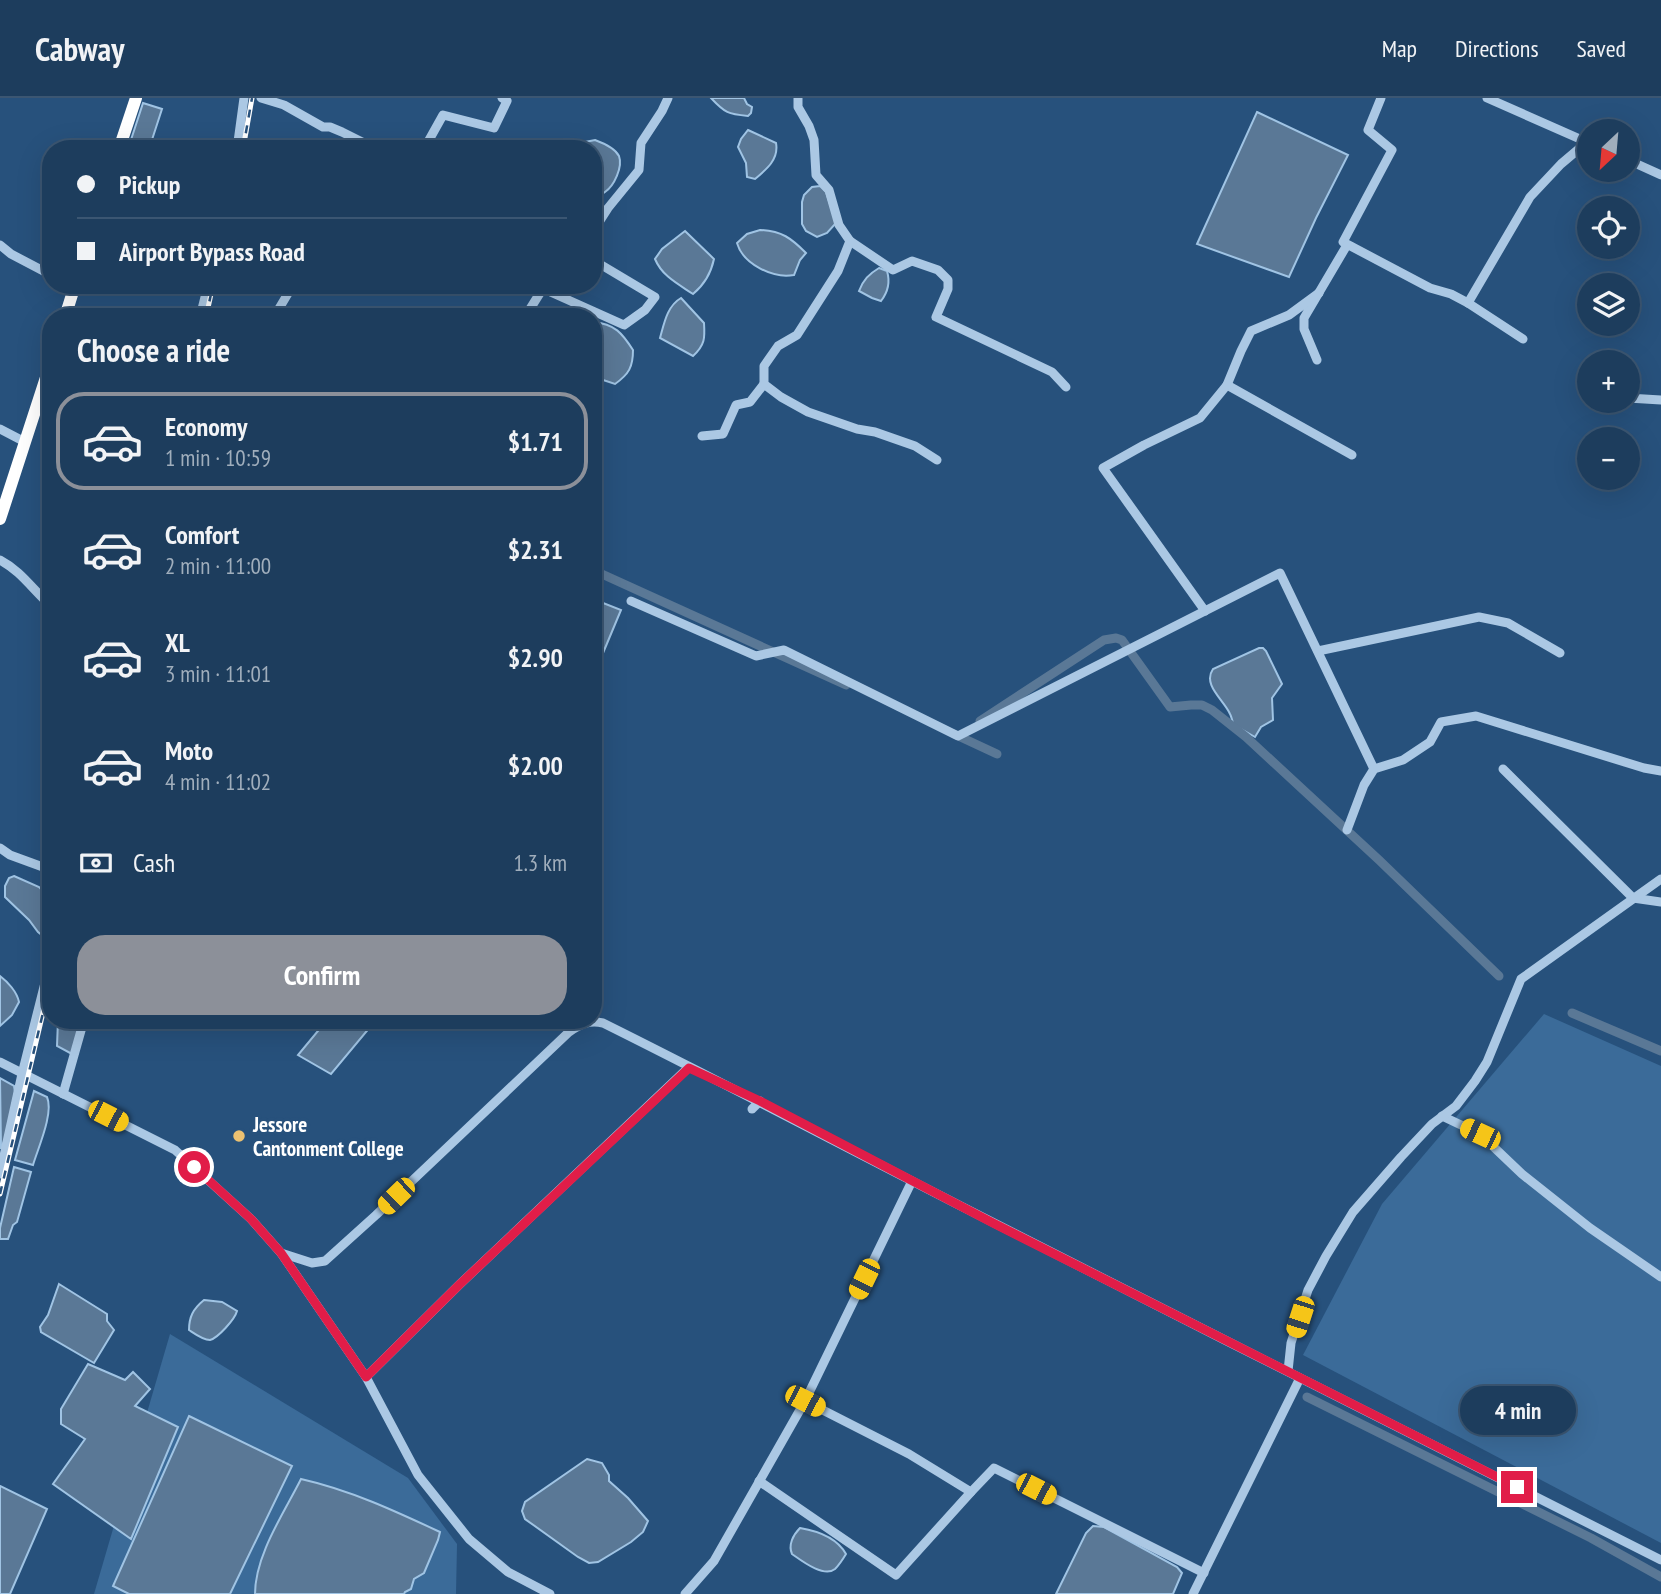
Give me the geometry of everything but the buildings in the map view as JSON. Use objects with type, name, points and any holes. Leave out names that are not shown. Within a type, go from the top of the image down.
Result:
[{"type":"highway","points":[[122,140],[136,98]]},
{"type":"highway","points":[[0,517],[42,390]]},
{"type":"street","points":[[238,140],[244,98]]},
{"type":"street","points":[[261,98],[358,140]]},
{"type":"street","points":[[429,140],[443,115],[494,128],[507,101],[502,98]]},
{"type":"street","points":[[602,217],[639,170],[641,144],[668,98]]},
{"type":"street","points":[[798,98],[798,107],[814,140],[816,175],[829,190],[839,225],[850,241],[893,271],[912,261],[938,270],[948,280],[948,289],[936,317],[1052,372],[1066,387]]},
{"type":"street","points":[[1381,98],[1368,130],[1392,150],[1343,242],[1430,288],[1451,294],[1468,303],[1523,339]]},
{"type":"street","points":[[1487,98],[1577,138]]},
{"type":"street","points":[[1468,303],[1530,197],[1561,164],[1577,152]]},
{"type":"street","points":[[1640,165],[1661,175]]},
{"type":"street","points":[[702,436],[723,434],[736,405],[750,401],[764,384],[764,366],[778,346],[797,335],[838,271],[850,241]]},
{"type":"street","points":[[0,245],[42,270]]},
{"type":"street","points":[[1317,360],[1304,329],[1304,318],[1347,245]]},
{"type":"street","points":[[602,266],[655,298],[645,310],[624,325],[602,315]]},
{"type":"street","points":[[1205,611],[1103,468],[1200,418],[1227,385],[1251,331],[1289,316],[1319,293]]},
{"type":"street","points":[[559,294],[588,308]]},
{"type":"street","points":[[764,384],[808,412],[915,446],[937,460]]},
{"type":"street","points":[[1227,385],[1352,455]]},
{"type":"street","points":[[1640,399],[1661,400]]},
{"type":"street","points":[[0,429],[25,442]]},
{"type":"street","points":[[0,560],[12,566],[42,596]]},
{"type":"street","points":[[631,601],[756,656],[784,650],[958,736],[1280,573],[1374,769]]},
{"type":"street","points":[[1318,652],[1479,617],[1508,624],[1560,653]]},
{"type":"street","points":[[1347,830],[1364,785],[1374,769],[1403,760],[1430,742],[1441,722],[1476,716],[1661,771]]},
{"type":"street","points":[[1503,769],[1633,898],[1661,902]]},
{"type":"street","points":[[0,848],[10,855],[42,867]]},
{"type":"street","points":[[1288,1371],[1291,1343],[1308,1290],[1326,1256],[1353,1212],[1432,1124],[1455,1106],[1488,1062],[1521,979],[1661,879]]},
{"type":"street","points":[[0,1174],[42,995]]},
{"type":"street","points":[[602,1023],[1661,1560]]},
{"type":"street","points":[[62,1094],[81,1029]]},
{"type":"street","points":[[281,1253],[312,1263],[325,1261],[574,1029]]},
{"type":"street","points":[[0,1062],[175,1150],[251,1219],[281,1253],[366,1377],[418,1475],[470,1539],[508,1572],[550,1594]]},
{"type":"street","points":[[366,1377],[460,1284],[689,1068]]},
{"type":"street","points":[[752,1109],[760,1101]]},
{"type":"street","points":[[1442,1116],[1480,1134],[1521,1174],[1590,1228],[1661,1277]]},
{"type":"street","points":[[685,1594],[714,1561],[805,1401],[912,1181]]},
{"type":"street","points":[[1193,1594],[1300,1378]]},
{"type":"street","points":[[805,1401],[909,1454],[971,1492]]},
{"type":"street","points":[[759,1481],[896,1575],[994,1468],[1204,1573]]},
{"type":"shaded area","points":[[711,98],[744,98],[752,107],[751,113],[748,116],[731,113]]},
{"type":"shaded area","points":[[143,103],[162,109],[152,140],[131,140]]},
{"type":"shaded area","points":[[1257,112],[1348,155],[1289,277],[1197,244]]},
{"type":"shaded area","points":[[748,130],[776,143],[774,159],[755,179],[747,177],[746,163],[738,147]]},
{"type":"shaded area","points":[[602,143],[615,151],[620,160],[617,176],[602,193]]},
{"type":"shaded area","points":[[820,186],[826,192],[836,223],[827,233],[817,237],[806,231],[802,224],[802,202],[804,195],[812,187]]},
{"type":"shaded area","points":[[760,230],[786,236],[806,253],[794,275],[768,272],[752,263],[740,251],[737,243],[747,234]]},
{"type":"shaded area","points":[[685,231],[714,259],[706,278],[693,294],[666,275],[655,259],[662,249]]},
{"type":"shaded area","points":[[879,268],[887,271],[888,279],[887,290],[881,301],[859,291],[867,278]]},
{"type":"shaded area","points":[[681,298],[704,323],[703,341],[693,356],[660,338],[669,310]]},
{"type":"shaded area","points":[[602,324],[617,330],[633,350],[629,370],[615,384],[602,380]]},
{"type":"shaded area","points":[[602,603],[621,610],[602,655]]},
{"type":"shaded area","points":[[1259,648],[1266,651],[1282,684],[1272,698],[1273,720],[1261,727],[1255,737],[1234,725],[1212,687],[1210,675],[1213,669]]},
{"type":"shaded area","points":[[14,876],[42,890],[42,935],[5,897],[5,886],[9,878]]},
{"type":"shaded area","points":[[0,976],[12,988],[19,1002],[12,1015],[0,1026]]},
{"type":"shaded area","points":[[1544,1014],[1661,1066],[1661,1543],[1303,1355],[1382,1204]]},
{"type":"shaded area","points":[[58,1029],[82,1029],[72,1054],[57,1046]]},
{"type":"shaded area","points":[[320,1029],[368,1029],[331,1074],[298,1055]]},
{"type":"shaded area","points":[[0,1078],[14,1086],[15,1092],[1,1149]]},
{"type":"shaded area","points":[[34,1091],[47,1097],[49,1104],[47,1121],[33,1165],[15,1160]]},
{"type":"shaded area","points":[[14,1167],[31,1172],[17,1222],[13,1225],[8,1239],[0,1239],[0,1228]]},
{"type":"shaded area","points":[[59,1284],[107,1314],[107,1321],[114,1330],[94,1363],[41,1332],[40,1327],[48,1315]]},
{"type":"shaded area","points":[[204,1300],[222,1302],[237,1311],[226,1328],[210,1340],[189,1330],[192,1314]]},
{"type":"shaded area","points":[[170,1334],[408,1478],[457,1544],[456,1594],[94,1594]]},
{"type":"shaded area","points":[[88,1364],[125,1380],[133,1372],[150,1389],[135,1406],[178,1427],[131,1539],[53,1484],[85,1439],[61,1424],[61,1409]]},
{"type":"shaded area","points":[[189,1416],[292,1466],[230,1594],[129,1594],[113,1586]]},
{"type":"shaded area","points":[[587,1459],[602,1463],[609,1475],[609,1481],[648,1521],[643,1532],[631,1542],[598,1562],[589,1563],[525,1519],[522,1511],[525,1502]]},
{"type":"shaded area","points":[[301,1479],[355,1495],[440,1532],[424,1573],[414,1579],[411,1589],[404,1594],[255,1594],[256,1579],[265,1549]]},
{"type":"shaded area","points":[[0,1486],[47,1509],[10,1594],[0,1594]]},
{"type":"shaded area","points":[[1093,1526],[1104,1527],[1177,1567],[1182,1573],[1173,1594],[1056,1594],[1086,1533]]},
{"type":"shaded area","points":[[800,1528],[826,1536],[842,1548],[846,1554],[835,1569],[819,1570],[792,1554],[792,1540]]},
{"type":"waterway","points":[[602,574],[846,685]]},
{"type":"waterway","points":[[980,721],[1104,640],[1122,640],[1170,707],[1202,705],[1246,737],[1499,976]]},
{"type":"waterway","points":[[954,734],[997,754]]},
{"type":"waterway","points":[[1572,1013],[1661,1051]]},
{"type":"waterway","points":[[1307,1397],[1591,1538],[1661,1577]]},
{"type":"railway","points":[[245,140],[252,98]]},
{"type":"railway","points":[[208,308],[211,294]]},
{"type":"railway","points":[[0,1194],[42,1017]]},
{"type":"place","name":"Jessore Cantonment College","points":[[239,1136]]},
{"type":"route","points":[[194,1167],[251,1219],[281,1253],[366,1377],[460,1284],[689,1068],[760,1101],[993,1223],[1517,1487]]}]
